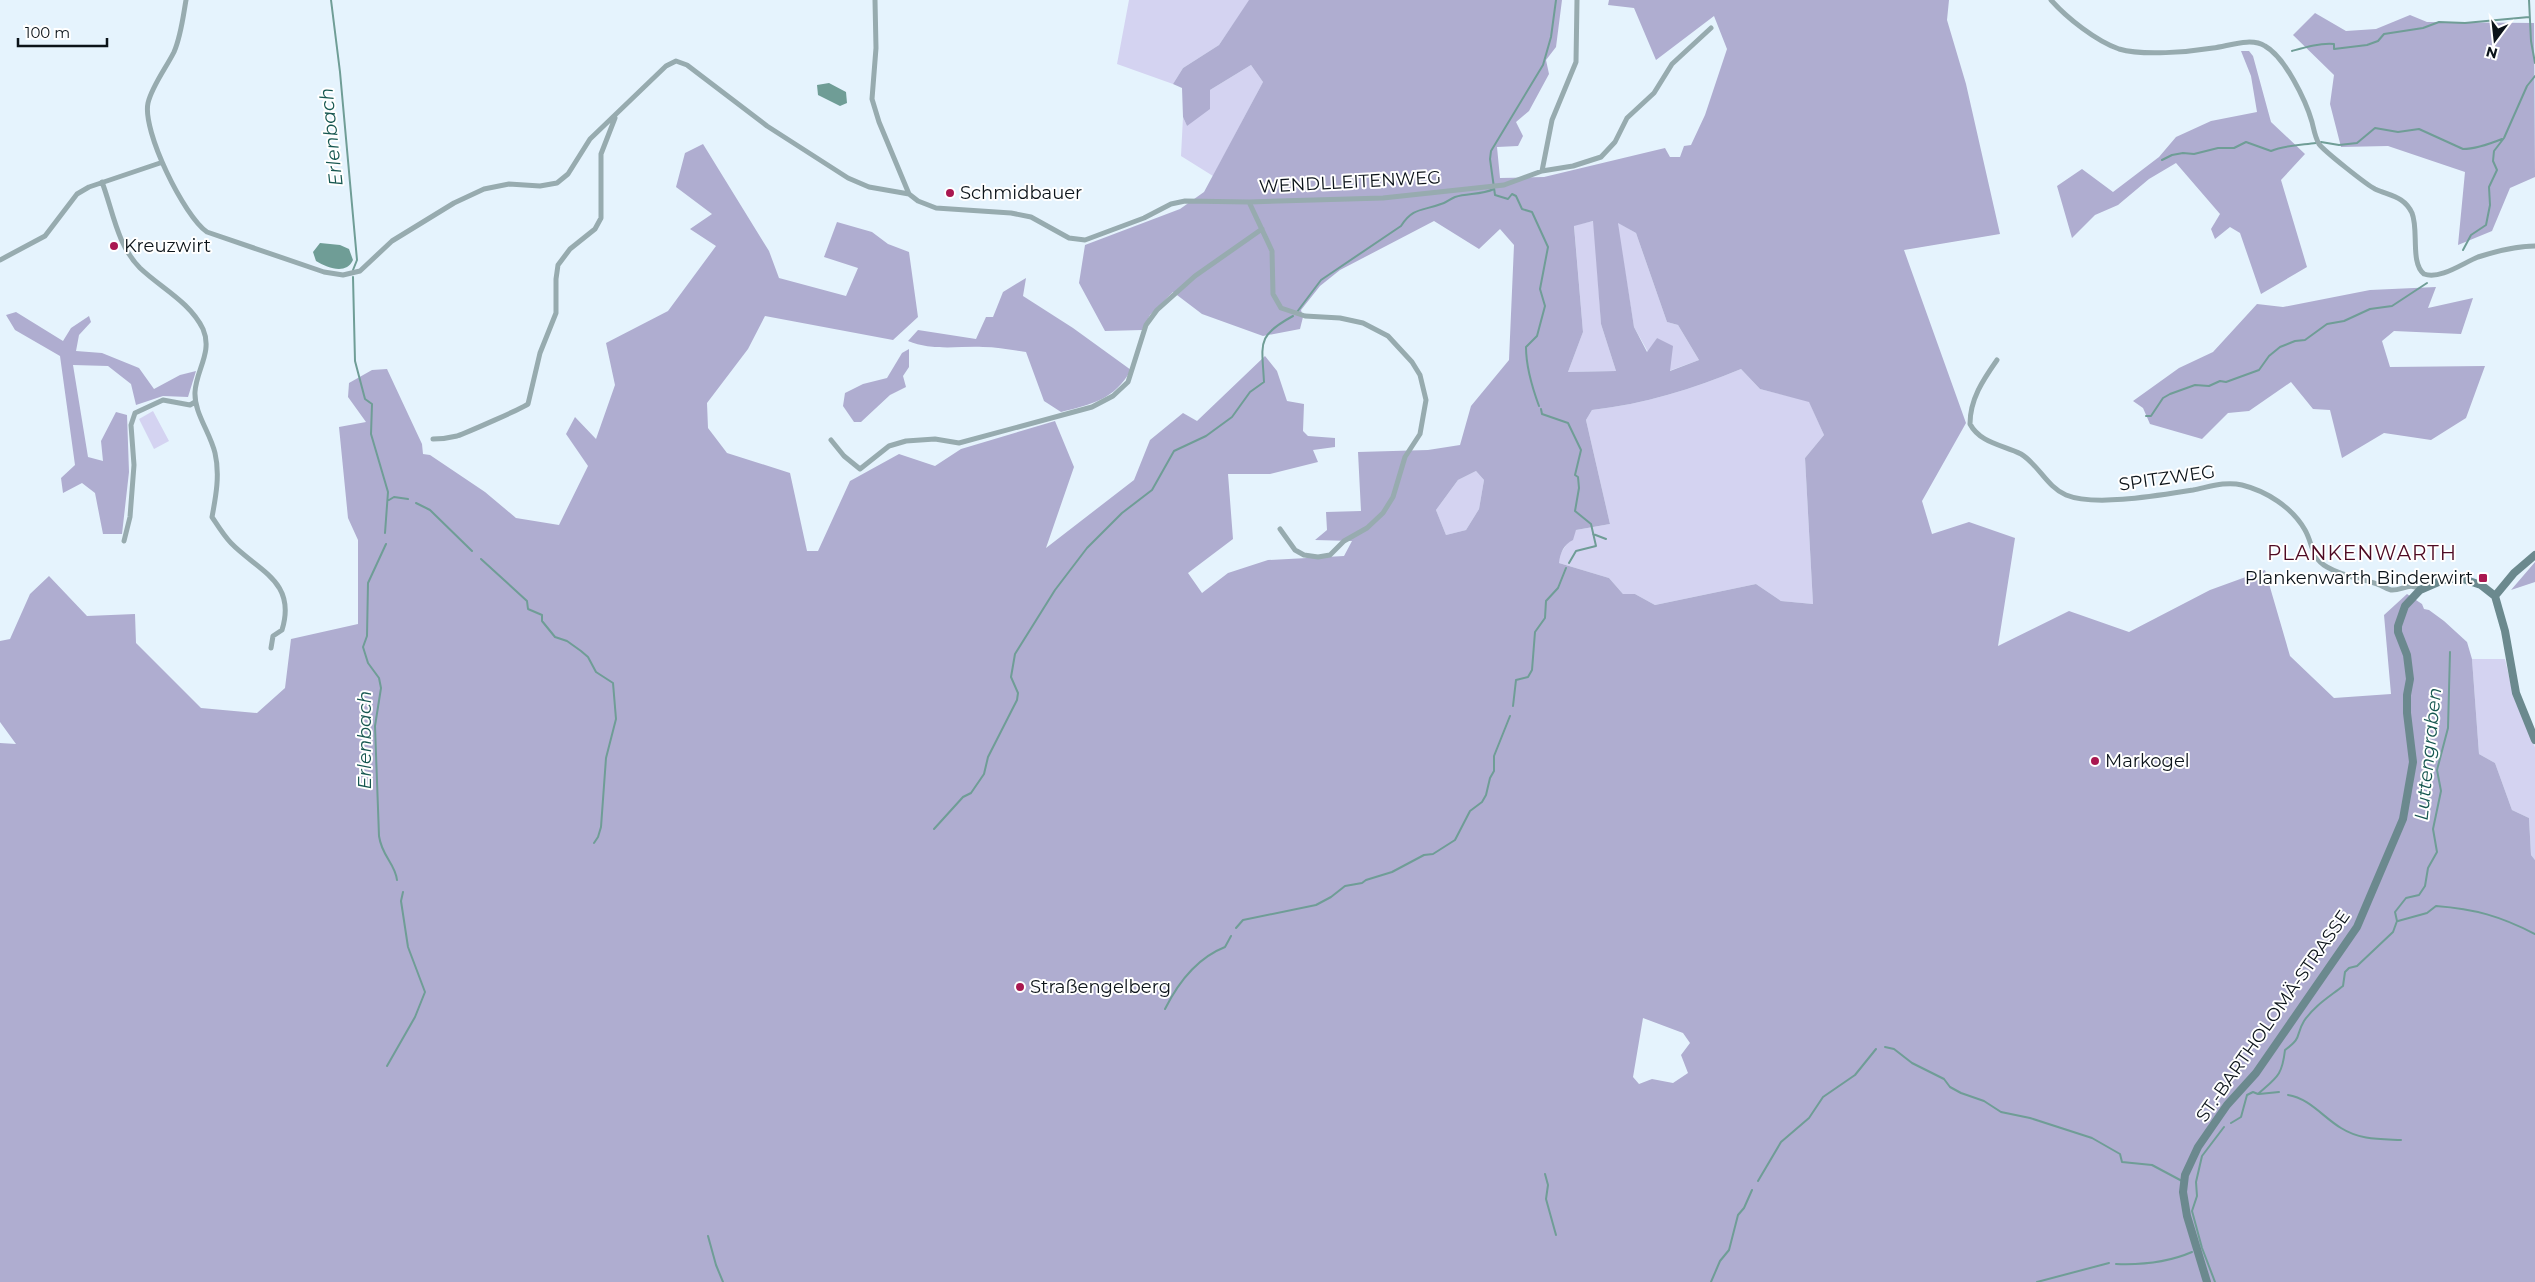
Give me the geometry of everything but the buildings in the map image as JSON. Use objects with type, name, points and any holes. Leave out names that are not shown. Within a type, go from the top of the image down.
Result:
[{"type":"main road","points":[[2535,555],[2514,573],[2495,596],[2505,631],[2516,693],[2535,740]]},
{"type":"main road","name":"ST.-BARTHOLOMÄ-STRASSE","points":[[2207,1282],[2187,1216],[2183,1192],[2185,1175],[2194,1154],[2227,1105],[2256,1073],[2338,952],[2350,938],[2364,914],[2402,819],[2413,762],[2407,713],[2407,695],[2410,679],[2408,655],[2398,632],[2398,626],[2405,606],[2420,590],[2443,580],[2460,578],[2481,584],[2495,596]]},
{"type":"street","points":[[0,260],[45,236],[77,194],[102,182],[160,163],[150,122],[148,102],[175,50],[186,0]]},
{"type":"street","points":[[875,0],[876,48],[872,99],[879,122],[909,194]]},
{"type":"street","points":[[1542,171],[1552,120],[1576,62],[1577,0]]},
{"type":"street","points":[[2052,0],[2063,14],[2118,48],[2163,52],[2212,48],[2244,42],[2258,43],[2270,48],[2291,75],[2299,89],[2319,144],[2369,185],[2406,202],[2413,217],[2417,265],[2424,274],[2437,275],[2476,258],[2507,249],[2535,246]]},
{"type":"street","name":"WENDLLEITENWEG","points":[[160,163],[185,206],[199,225],[207,232],[324,272],[343,275],[360,271],[392,241],[468,195],[503,184],[550,186],[557,184],[568,174],[590,140],[615,118],[666,66],[681,62],[768,126],[848,178],[869,187],[909,194],[918,201],[936,208],[1011,213],[1031,217],[1067,237],[1085,240],[1110,232],[1176,203],[1383,198],[1493,186],[1542,171],[1594,160],[1608,150],[1615,142],[1627,118],[1654,92],[1672,64],[1711,28]]},
{"type":"street","points":[[433,439],[458,435],[497,417],[521,409],[528,404],[540,353],[556,313],[558,265],[570,249],[596,229],[601,218],[601,154],[615,118]]},
{"type":"street","points":[[102,182],[116,226],[129,254],[141,268],[192,312],[202,328],[206,350],[195,390],[196,402],[215,453],[218,482],[212,517],[230,542],[274,579],[282,590],[285,603],[284,623],[282,630],[273,636],[271,648]]},
{"type":"street","points":[[1249,202],[1272,251],[1273,294],[1281,308],[1305,316],[1340,318],[1363,324],[1388,336],[1412,362],[1420,375],[1426,400],[1420,434],[1405,457],[1393,497],[1384,513],[1367,528],[1344,542],[1330,555],[1318,557],[1304,555],[1295,550],[1280,529]]},
{"type":"street","points":[[831,440],[844,456],[860,469],[882,451],[906,441],[935,439],[959,443],[1092,407],[1113,396],[1128,382],[1146,326],[1157,310],[1196,276],[1262,228]]},
{"type":"street","name":"SPITZWEG","points":[[1997,360],[1983,380],[1972,403],[1970,424],[1981,438],[2022,455],[2060,492],[2071,497],[2092,500],[2125,498],[2228,483],[2250,487],[2277,501],[2290,511],[2305,530],[2314,555],[2327,567],[2350,578],[2379,584],[2392,590],[2411,586],[2420,590]]},
{"type":"street","points":[[124,541],[130,517],[134,465],[131,425],[135,413],[164,400],[190,406],[196,402]]},
{"type":"shaded area","points":[[1129,0],[1249,1],[1219,45],[1183,68],[1173,84],[1117,64]]},
{"type":"shaded area","points":[[1249,0],[1562,0],[1556,47],[1546,60],[1549,74],[1529,111],[1516,122],[1523,136],[1518,146],[1497,147],[1500,178],[1544,177],[1665,148],[1670,157],[1680,157],[1684,146],[1691,145],[1705,115],[1727,49],[1714,16],[1656,60],[1634,8],[1608,5],[1609,0],[1949,0],[1947,20],[1966,84],[2000,234],[1904,250],[1966,423],[1922,501],[1932,534],[1969,522],[2015,538],[1998,646],[2069,611],[2129,632],[2210,590],[2265,570],[2290,656],[2334,698],[2391,694],[2384,615],[2407,594],[2422,604],[2424,609],[2429,610],[2444,621],[2467,642],[2472,659],[2479,754],[2495,763],[2512,810],[2529,818],[2531,855],[2535,860],[2535,1282],[0,1282],[0,743],[16,744],[0,722],[0,641],[10,639],[30,594],[49,576],[87,616],[135,614],[136,643],[201,708],[257,713],[285,688],[291,639],[358,624],[358,540],[348,518],[339,427],[366,422],[348,397],[349,383],[372,370],[387,369],[422,444],[423,454],[430,455],[485,492],[516,518],[559,525],[588,466],[566,434],[575,417],[596,439],[615,385],[606,343],[668,311],[716,246],[690,229],[712,214],[676,187],[685,153],[703,144],[769,251],[779,278],[846,296],[858,268],[824,257],[837,222],[872,232],[888,244],[909,252],[918,317],[893,340],[765,316],[748,349],[707,403],[708,428],[727,453],[790,473],[807,551],[818,551],[850,481],[899,454],[935,466],[961,449],[1055,421],[1074,467],[1046,548],[1134,480],[1150,440],[1183,413],[1197,421],[1265,356],[1277,371],[1287,401],[1304,404],[1303,431],[1308,436],[1335,438],[1335,447],[1313,450],[1318,462],[1270,474],[1228,474],[1233,539],[1188,573],[1202,593],[1228,573],[1268,560],[1344,556],[1352,541],[1315,540],[1327,530],[1326,512],[1361,511],[1358,452],[1428,450],[1460,445],[1471,406],[1509,360],[1514,245],[1500,229],[1479,249],[1434,221],[1340,270],[1320,286],[1301,310],[1303,317],[1300,329],[1263,336],[1202,314],[1173,292],[1150,315],[1142,330],[1105,331],[1079,283],[1085,245],[1180,209],[1204,192],[1263,82],[1251,65],[1210,90],[1210,109],[1187,126],[1183,117],[1182,88],[1173,84],[1183,68],[1219,45]],"holes":[[[1593,221],[1601,324],[1616,371],[1568,372],[1583,332],[1574,226]],[[1618,223],[1636,233],[1667,322],[1678,325],[1699,360],[1670,371],[1673,346],[1657,338],[1647,352],[1634,327]],[[1741,369],[1760,389],[1809,402],[1824,435],[1805,458],[1813,604],[1781,601],[1756,584],[1655,605],[1635,594],[1623,594],[1609,578],[1559,563],[1563,549],[1573,540],[1576,530],[1610,524],[1586,420],[1592,410],[1649,400]],[[1476,471],[1484,480],[1479,509],[1466,530],[1446,535],[1436,510],[1458,480]],[[1643,1018],[1683,1033],[1690,1043],[1681,1055],[1688,1073],[1673,1083],[1652,1079],[1639,1084],[1633,1077]]]},
{"type":"shaded area","points":[[2315,13],[2346,31],[2376,29],[2410,15],[2427,22],[2534,23],[2535,177],[2510,188],[2492,231],[2458,245],[2465,172],[2388,146],[2341,147],[2330,104],[2334,75],[2293,35]]},
{"type":"shaded area","points":[[2241,51],[2249,51],[2253,56],[2271,122],[2305,154],[2281,180],[2307,267],[2261,294],[2240,233],[2230,227],[2215,239],[2211,229],[2220,214],[2176,163],[2149,179],[2118,205],[2095,215],[2072,238],[2057,186],[2082,169],[2113,192],[2159,157],[2176,137],[2211,121],[2257,112],[2251,76]]},
{"type":"shaded area","points":[[1251,65],[1263,82],[1213,176],[1181,156],[1183,117],[1187,126],[1210,90]]},
{"type":"shaded area","points":[[829,83],[846,92],[847,103],[840,106],[818,95],[817,85]]},
{"type":"shaded area","points":[[1594,221],[1601,324],[1616,371],[1568,372],[1583,332],[1574,225]]},
{"type":"shaded area","points":[[1617,222],[1636,233],[1667,322],[1678,325],[1699,360],[1669,371],[1657,338],[1648,352],[1634,327]]},
{"type":"shaded area","points":[[320,243],[340,245],[349,249],[353,260],[350,265],[336,269],[316,261],[313,252]]},
{"type":"shaded area","points":[[1026,278],[1023,296],[1073,328],[1131,370],[1110,394],[1092,403],[1061,412],[1044,401],[1026,352],[988,347],[936,347],[908,341],[918,330],[976,339],[986,317],[993,317],[1003,292]]},
{"type":"shaded area","points":[[2436,287],[2428,308],[2473,298],[2461,334],[2394,331],[2382,341],[2390,367],[2485,366],[2466,418],[2431,440],[2384,433],[2342,458],[2330,410],[2313,409],[2291,382],[2249,411],[2228,413],[2202,439],[2150,424],[2143,408],[2133,401],[2179,368],[2213,352],[2257,304],[2283,307],[2370,290]]},
{"type":"shaded area","points":[[16,312],[63,341],[71,328],[89,316],[91,322],[79,335],[76,351],[102,353],[139,368],[154,389],[180,375],[196,371],[188,397],[163,396],[136,405],[131,384],[108,366],[73,365],[88,457],[103,461],[101,441],[116,412],[127,415],[129,472],[122,534],[103,534],[95,493],[82,483],[63,493],[61,478],[75,465],[60,356],[15,330],[6,315]]},
{"type":"shaded area","points":[[909,349],[909,367],[903,376],[906,387],[890,395],[861,422],[854,422],[843,406],[845,393],[863,384],[887,378],[902,353]]},
{"type":"shaded area","points":[[1741,369],[1760,389],[1809,401],[1824,435],[1805,458],[1813,604],[1781,601],[1756,584],[1655,605],[1635,594],[1623,594],[1609,578],[1559,563],[1559,556],[1576,530],[1610,524],[1586,420],[1592,410],[1668,395]]},
{"type":"shaded area","points":[[153,411],[169,441],[154,449],[139,419]]},
{"type":"shaded area","points":[[1476,471],[1484,480],[1479,509],[1466,530],[1446,535],[1436,510],[1458,480]]},
{"type":"shaded area","points":[[2535,562],[2535,582],[2511,590]]},
{"type":"shaded area","points":[[2472,659],[2505,659],[2514,698],[2535,747],[2535,860],[2531,855],[2529,818],[2512,810],[2495,763],[2479,754]]},
{"type":"waterway","name":"Erlenbach","points":[[331,0],[340,72],[357,260],[353,270]]},
{"type":"waterway","points":[[1539,406],[1530,377],[1526,347],[1537,336],[1545,306],[1540,289],[1548,247],[1532,212],[1522,209],[1516,196],[1512,194],[1508,199],[1495,195],[1490,159],[1491,151],[1543,65],[1551,37],[1556,0]]},
{"type":"waterway","points":[[2529,0],[2531,41],[2535,63]]},
{"type":"waterway","points":[[2292,51],[2323,44],[2334,44],[2334,49],[2367,45],[2378,41],[2384,34],[2423,28],[2439,22],[2465,23],[2529,17]]},
{"type":"waterway","points":[[2463,250],[2471,235],[2486,225],[2490,205],[2489,187],[2497,170],[2493,161],[2494,151],[2504,138],[2527,86],[2535,76]]},
{"type":"waterway","points":[[2321,142],[2339,145],[2357,143],[2375,128],[2398,132],[2419,129],[2463,149],[2478,147],[2502,139]]},
{"type":"waterway","points":[[2162,160],[2172,155],[2183,153],[2194,154],[2218,148],[2234,148],[2246,142],[2271,151],[2287,146],[2316,143]]},
{"type":"waterway","points":[[1297,312],[1321,280],[1401,226],[1414,213],[1455,197],[1494,189]]},
{"type":"waterway","name":"Erlenbach","points":[[353,277],[355,361],[365,399],[372,404],[371,434],[388,492],[385,533]]},
{"type":"waterway","points":[[2146,416],[2151,416],[2163,398],[2170,394],[2195,385],[2209,386],[2220,381],[2226,382],[2259,370],[2269,356],[2280,347],[2295,341],[2305,340],[2327,324],[2344,321],[2370,309],[2392,306],[2427,283]]},
{"type":"waterway","points":[[934,829],[963,797],[971,793],[984,774],[988,757],[1017,700],[1018,693],[1011,677],[1015,654],[1055,590],[1087,548],[1122,513],[1152,490],[1174,451],[1206,436],[1232,417],[1250,392],[1264,382],[1262,358],[1267,335],[1293,316]]},
{"type":"waterway","points":[[1541,409],[1542,414],[1568,423],[1581,450],[1575,475],[1578,477],[1579,488],[1575,511],[1591,524],[1596,546],[1576,551],[1569,563]]},
{"type":"waterway","points":[[389,500],[394,497],[408,499]]},
{"type":"waterway","points":[[416,503],[430,510],[472,551]]},
{"type":"waterway","points":[[1593,534],[1606,539]]},
{"type":"waterway","name":"Erlenbach","points":[[386,544],[368,583],[367,636],[363,647],[368,663],[379,678],[381,688],[375,726],[379,836],[397,880]]},
{"type":"waterway","points":[[481,559],[527,601],[528,609],[542,615],[542,621],[555,637],[567,641],[581,651],[588,657],[596,672],[613,683],[616,719],[606,758],[601,827],[594,843]]},
{"type":"waterway","points":[[1513,706],[1516,680],[1528,677],[1532,670],[1535,632],[1545,618],[1546,601],[1558,588],[1566,568]]},
{"type":"waterway","name":"Luttengraben","points":[[2231,1123],[2241,1117],[2247,1095],[2253,1092],[2258,1094],[2270,1084],[2280,1071],[2285,1050],[2297,1039],[2301,1026],[2312,1011],[2343,986],[2345,972],[2349,968],[2357,966],[2393,932],[2397,921],[2395,912],[2406,898],[2419,895],[2425,886],[2428,868],[2437,852],[2433,829],[2441,791],[2437,770],[2448,728],[2450,652]]},
{"type":"waterway","points":[[1236,928],[1243,920],[1316,905],[1331,897],[1345,886],[1362,883],[1392,872],[1424,855],[1433,854],[1455,840],[1470,811],[1482,802],[1486,795],[1490,778],[1494,771],[1494,756],[1510,716]]},
{"type":"waterway","name":"Erlenbach","points":[[387,1066],[415,1017],[425,992],[408,947],[401,901],[403,892]]},
{"type":"waterway","points":[[2398,921],[2427,913],[2436,906],[2450,907],[2487,914],[2535,934]]},
{"type":"waterway","points":[[1165,1009],[1189,972],[1206,958],[1225,947],[1231,936]]},
{"type":"waterway","points":[[1885,1047],[1894,1049],[1912,1063],[1944,1079],[1950,1087],[1984,1101],[2001,1112],[2030,1118],[2092,1138],[2120,1154],[2122,1162],[2152,1165],[2182,1181]]},
{"type":"waterway","points":[[1758,1181],[1781,1142],[1809,1118],[1823,1097],[1855,1075],[1876,1049]]},
{"type":"waterway","points":[[2259,1094],[2279,1092]]},
{"type":"waterway","points":[[2288,1095],[2303,1100],[2335,1124],[2355,1135],[2401,1140]]},
{"type":"waterway","name":"Luttengraben","points":[[2215,1282],[2202,1248],[2192,1211],[2197,1196],[2196,1182],[2202,1156],[2224,1127]]},
{"type":"waterway","points":[[1545,1174],[1548,1185],[1546,1199],[1556,1235]]},
{"type":"waterway","points":[[1711,1282],[1720,1261],[1729,1250],[1738,1215],[1744,1208],[1752,1190]]},
{"type":"waterway","points":[[708,1236],[723,1282]]},
{"type":"waterway","points":[[2116,1264],[2155,1262],[2192,1252]]},
{"type":"waterway","points":[[2037,1282],[2109,1263]]},
{"type":"place","name":"Schmidbauer","points":[[950,193]]},
{"type":"place","name":"Kreuzwirt","points":[[114,246]]},
{"type":"place","name":"Plankenwarth Binderwirt","points":[[2483,578]]},
{"type":"place","name":"Markogel","points":[[2095,761]]},
{"type":"place","name":"Straßengelberg","points":[[1020,987]]},
{"type":"district","name":"PLANKENWARTH","points":[[2362,553]]}]
